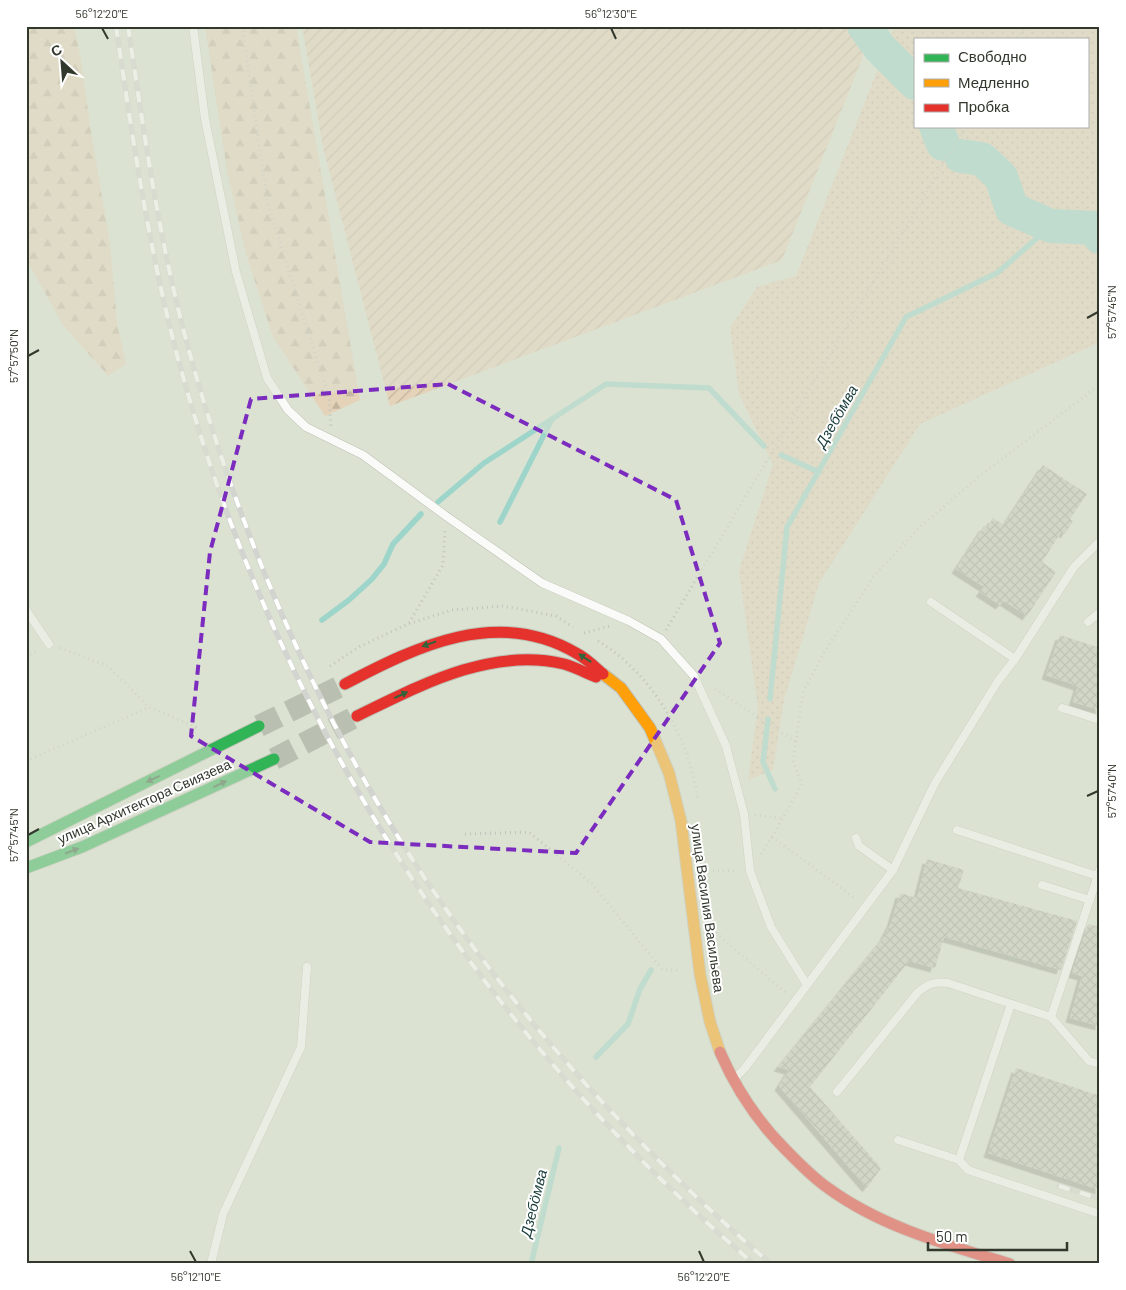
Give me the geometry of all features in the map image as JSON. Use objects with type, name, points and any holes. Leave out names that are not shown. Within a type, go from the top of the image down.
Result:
[{"type":"main road","name":"улица Василия Васильева","points":[[345,684],[396,657],[432,642],[451,637],[494,631],[520,634],[563,645],[600,668],[618,684],[650,724],[668,764],[679,809],[699,972],[710,1023],[720,1051],[734,1080],[756,1116],[778,1142],[812,1176],[833,1192],[896,1225],[936,1241],[1010,1264]]},
{"type":"main road","name":"улица Василия Васильева","points":[[357,716],[450,674],[477,665],[502,660],[524,659],[574,667],[611,685],[634,702]]},
{"type":"main road","name":"улица Архитектора Свиязева","points":[[26,842],[74,816],[259,726]]},
{"type":"main road","name":"улица Архитектора Свиязева","points":[[26,868],[82,847],[274,758]]},
{"type":"lane","points":[[193,26],[205,119],[236,272],[267,378],[288,410],[306,427],[363,455],[542,583],[629,621],[661,639],[694,676],[726,746],[744,814],[750,871],[771,927],[807,985]]},
{"type":"lane","points":[[734,1080],[745,1068],[893,870],[936,783],[998,681],[1074,567],[1100,543]]},
{"type":"lane","points":[[931,602],[1015,658]]},
{"type":"lane","points":[[26,610],[49,644]]},
{"type":"lane","points":[[1088,622],[1100,612]]},
{"type":"lane","points":[[1062,708],[1100,720]]},
{"type":"lane","points":[[957,830],[1099,873],[1050,1017]]},
{"type":"lane","points":[[856,838],[859,846],[893,870]]},
{"type":"lane","points":[[1042,885],[1090,900]]},
{"type":"lane","points":[[211,1264],[223,1214],[301,1047],[307,968]]},
{"type":"lane","points":[[837,1092],[918,992],[927,985],[937,982],[948,983],[1050,1017],[1089,1061],[1100,1064]]},
{"type":"lane","points":[[959,1160],[1011,1004]]},
{"type":"lane","points":[[898,1140],[959,1160],[968,1170],[1100,1214]]},
{"type":"path","points":[[242,26],[268,205],[329,397],[331,440]]},
{"type":"path","points":[[1019,38],[1026,26]]},
{"type":"path","points":[[661,639],[965,128]]},
{"type":"path","points":[[708,871],[750,871],[783,818],[802,784],[793,761],[804,692],[825,651],[874,576],[919,528],[977,478],[1094,389],[1100,388]]},
{"type":"path","points":[[408,624],[443,565],[446,516]]},
{"type":"path","points":[[330,666],[359,647],[408,624],[452,610],[503,606],[556,616],[606,646],[636,670],[664,707],[688,753],[699,807]]},
{"type":"path","points":[[26,657],[49,644],[108,666],[149,707],[200,730]]},
{"type":"path","points":[[694,676],[796,742]]},
{"type":"path","points":[[26,761],[149,707]]},
{"type":"path","points":[[744,814],[783,818]]},
{"type":"path","points":[[465,834],[529,832],[592,884],[662,969],[699,972]]},
{"type":"path","points":[[772,837],[866,906]]},
{"type":"path","points":[[707,862],[709,880]]},
{"type":"path","points":[[715,941],[714,932],[795,1001]]},
{"type":"highlighted area","points":[[448,384],[676,500],[720,643],[576,853],[370,842],[191,736],[210,552],[251,399]]},
{"type":"green space","points":[[26,26],[74,26],[110,244],[117,323],[126,364],[108,376],[63,325],[26,259]]},
{"type":"green space","points":[[205,26],[296,26],[360,400],[325,416],[273,337],[246,254],[227,171]]},
{"type":"green space","points":[[302,26],[875,26],[782,260],[390,406],[323,147]]},
{"type":"green space","points":[[895,26],[1100,26],[1100,342],[920,424],[819,583],[784,700],[773,770],[748,780],[758,707],[739,571],[773,464],[739,394],[730,328],[757,287],[796,276]]},
{"type":"building","points":[[1043,465],[1087,494],[1070,519],[1073,521],[1065,534],[1062,531],[1042,562],[1056,572],[1027,616],[1004,601],[1000,605],[980,592],[984,587],[956,569],[984,526],[987,528],[993,518],[1004,525]]},
{"type":"building","points":[[1060,635],[1100,648],[1100,710],[1073,702],[1078,686],[1046,675]]},
{"type":"building","points":[[927,859],[964,870],[958,888],[1077,921],[1061,970],[944,937],[935,968],[909,961],[810,1087],[881,1168],[867,1188],[779,1086],[789,1070],[778,1067],[883,938],[891,923],[900,893],[917,898]]},
{"type":"building","points":[[1088,924],[1100,927],[1100,1026],[1070,1018],[1082,976],[1072,973]]},
{"type":"building","points":[[1016,1068],[1100,1096],[1100,1190],[988,1153]]},
{"type":"waterway","points":[[864,26],[880,48],[914,82]]},
{"type":"waterway","points":[[937,128],[943,144]]},
{"type":"waterway","points":[[961,156],[982,159],[1001,177],[1012,209],[1051,226],[1096,228],[1100,237]]},
{"type":"waterway","name":"Дзебӧмва","points":[[770,699],[787,527],[906,317],[997,273],[1051,226]]},
{"type":"waterway","points":[[438,502],[484,463],[606,384],[709,388],[764,446]]},
{"type":"waterway","points":[[500,522],[552,419]]},
{"type":"waterway","points":[[781,455],[819,472]]},
{"type":"waterway","points":[[322,620],[349,600],[372,579],[384,564],[393,544],[421,514]]},
{"type":"waterway","points":[[768,719],[763,762],[775,789]]},
{"type":"waterway","name":"Дзебӧмва","points":[[596,1057],[628,1024],[640,989],[651,970]]},
{"type":"waterway","name":"Дзебӧмва","points":[[531,1264],[559,1148]]},
{"type":"tunnel","points":[[259,726],[345,684]]},
{"type":"tunnel","points":[[274,759],[357,716]]},
{"type":"railway","points":[[116,26],[149,230],[176,351],[217,483],[267,611],[326,734],[395,852],[472,964],[558,1071],[652,1171],[754,1264]]},
{"type":"railway","points":[[128,26],[163,239],[193,365],[226,471],[245,523],[287,627],[336,727],[362,776],[403,844],[447,911],[495,976],[546,1038],[654,1156],[771,1264]]},
{"type":"railway","points":[[1059,1186],[1100,1199]]},
{"type":"traffic: fast","points":[[26,842],[259,726]]},
{"type":"traffic: fast","points":[[26,868],[82,847],[274,759]]},
{"type":"traffic: slow","points":[[603,674],[621,688],[650,728],[669,773],[681,821],[700,974],[710,1022],[720,1052]]},
{"type":"traffic: jam","points":[[345,684],[429,645],[458,637],[488,633],[517,633],[547,640],[580,655],[603,674]]},
{"type":"traffic: jam","points":[[357,716],[431,681],[483,665],[537,660],[564,664],[596,677]]},
{"type":"traffic: jam","points":[[720,1052],[733,1079],[757,1116],[786,1150],[822,1184],[870,1214],[916,1234],[1010,1264]]}]
